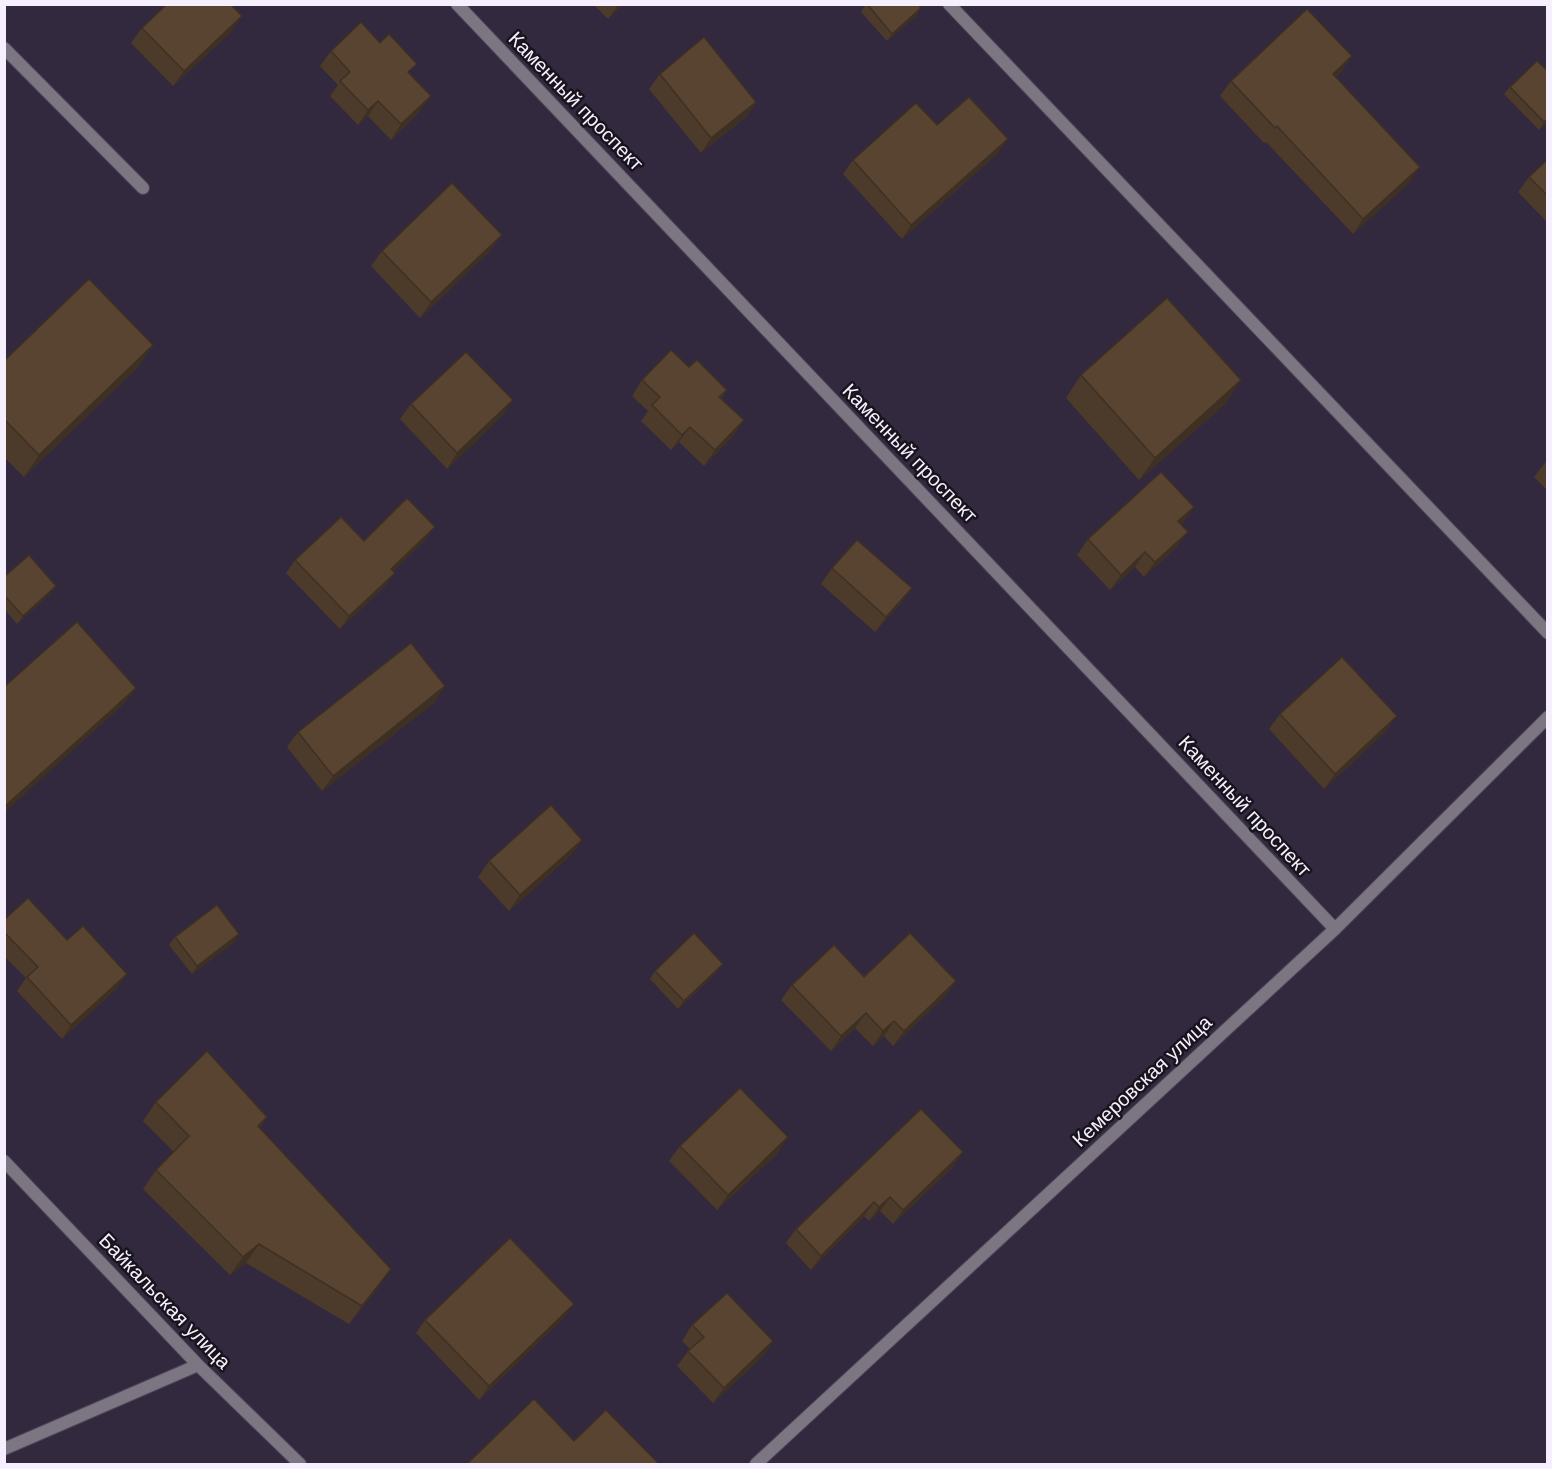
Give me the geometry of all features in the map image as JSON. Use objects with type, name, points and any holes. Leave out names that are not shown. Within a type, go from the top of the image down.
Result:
[{"type":"street","name":"Каменный проспект","points":[[457,4],[1335,929]]},
{"type":"street","points":[[949,4],[1548,633]]},
{"type":"street","points":[[4,48],[143,188]]},
{"type":"street","name":"Кемеровская улица","points":[[756,1464],[1335,929],[1548,717]]},
{"type":"street","name":"Байкальская улица","points":[[4,1161],[198,1365],[300,1464]]},
{"type":"street","points":[[4,1449],[198,1365]]},
{"type":"building","points":[[167,4],[230,4],[242,16],[184,71],[142,28]]},
{"type":"building","points":[[867,4],[918,4],[921,8],[892,34]]},
{"type":"building","points":[[1307,9],[1352,56],[1333,74],[1420,167],[1363,219],[1277,126],[1275,128],[1231,81]]},
{"type":"building","points":[[361,22],[380,43],[389,34],[417,64],[408,72],[431,96],[401,124],[378,101],[368,110],[340,81],[350,72],[331,51]]},
{"type":"building","points":[[704,37],[756,102],[711,138],[660,74]]},
{"type":"building","points":[[1537,61],[1548,71],[1548,119],[1544,122],[1510,87]]},
{"type":"building","points":[[969,97],[1008,139],[911,225],[853,160],[916,103],[937,125]]},
{"type":"building","points":[[1548,159],[1548,196],[1529,177]]},
{"type":"building","points":[[452,183],[502,235],[431,302],[382,251]]},
{"type":"building","points":[[89,279],[153,345],[39,455],[4,419],[4,361]]},
{"type":"building","points":[[1167,298],[1241,380],[1155,458],[1081,375]]},
{"type":"building","points":[[671,350],[689,367],[697,360],[727,390],[719,397],[744,420],[715,450],[690,427],[682,435],[652,405],[660,397],[642,380]]},
{"type":"building","points":[[466,352],[513,400],[457,453],[411,404]]},
{"type":"building","points":[[1161,472],[1194,507],[1178,521],[1188,532],[1155,562],[1145,552],[1121,575],[1088,539]]},
{"type":"building","points":[[407,498],[435,527],[391,569],[395,573],[349,616],[295,560],[341,517],[364,541]]},
{"type":"building","points":[[857,540],[912,588],[886,617],[832,568]]},
{"type":"building","points":[[29,555],[56,586],[23,616],[4,595],[4,577]]},
{"type":"building","points":[[77,622],[136,688],[4,807],[4,687]]},
{"type":"building","points":[[411,643],[445,686],[333,776],[298,732]]},
{"type":"building","points":[[1342,657],[1397,716],[1335,774],[1280,714]]},
{"type":"building","points":[[551,805],[582,840],[520,895],[489,861]]},
{"type":"building","points":[[28,898],[67,940],[83,926],[127,974],[71,1025],[27,977],[38,967],[4,932],[4,920]]},
{"type":"building","points":[[217,905],[239,934],[197,966],[175,937]]},
{"type":"building","points":[[694,933],[723,964],[684,1001],[655,971]]},
{"type":"building","points":[[910,933],[956,981],[904,1031],[894,1021],[883,1031],[866,1013],[841,1036],[792,985],[834,945],[864,977]]},
{"type":"building","points":[[207,1051],[267,1117],[258,1126],[391,1269],[362,1306],[259,1244],[243,1257],[156,1170],[189,1136],[156,1102]]},
{"type":"building","points":[[740,1088],[788,1137],[728,1195],[680,1146]]},
{"type":"building","points":[[921,1109],[963,1152],[903,1210],[890,1197],[879,1207],[874,1202],[821,1256],[796,1229]]},
{"type":"building","points":[[510,1238],[574,1304],[489,1386],[425,1320]]},
{"type":"building","points":[[727,1293],[773,1341],[724,1388],[688,1351],[704,1337],[692,1325]]},
{"type":"building","points":[[534,1399],[574,1441],[606,1410],[659,1464],[467,1464]]}]
